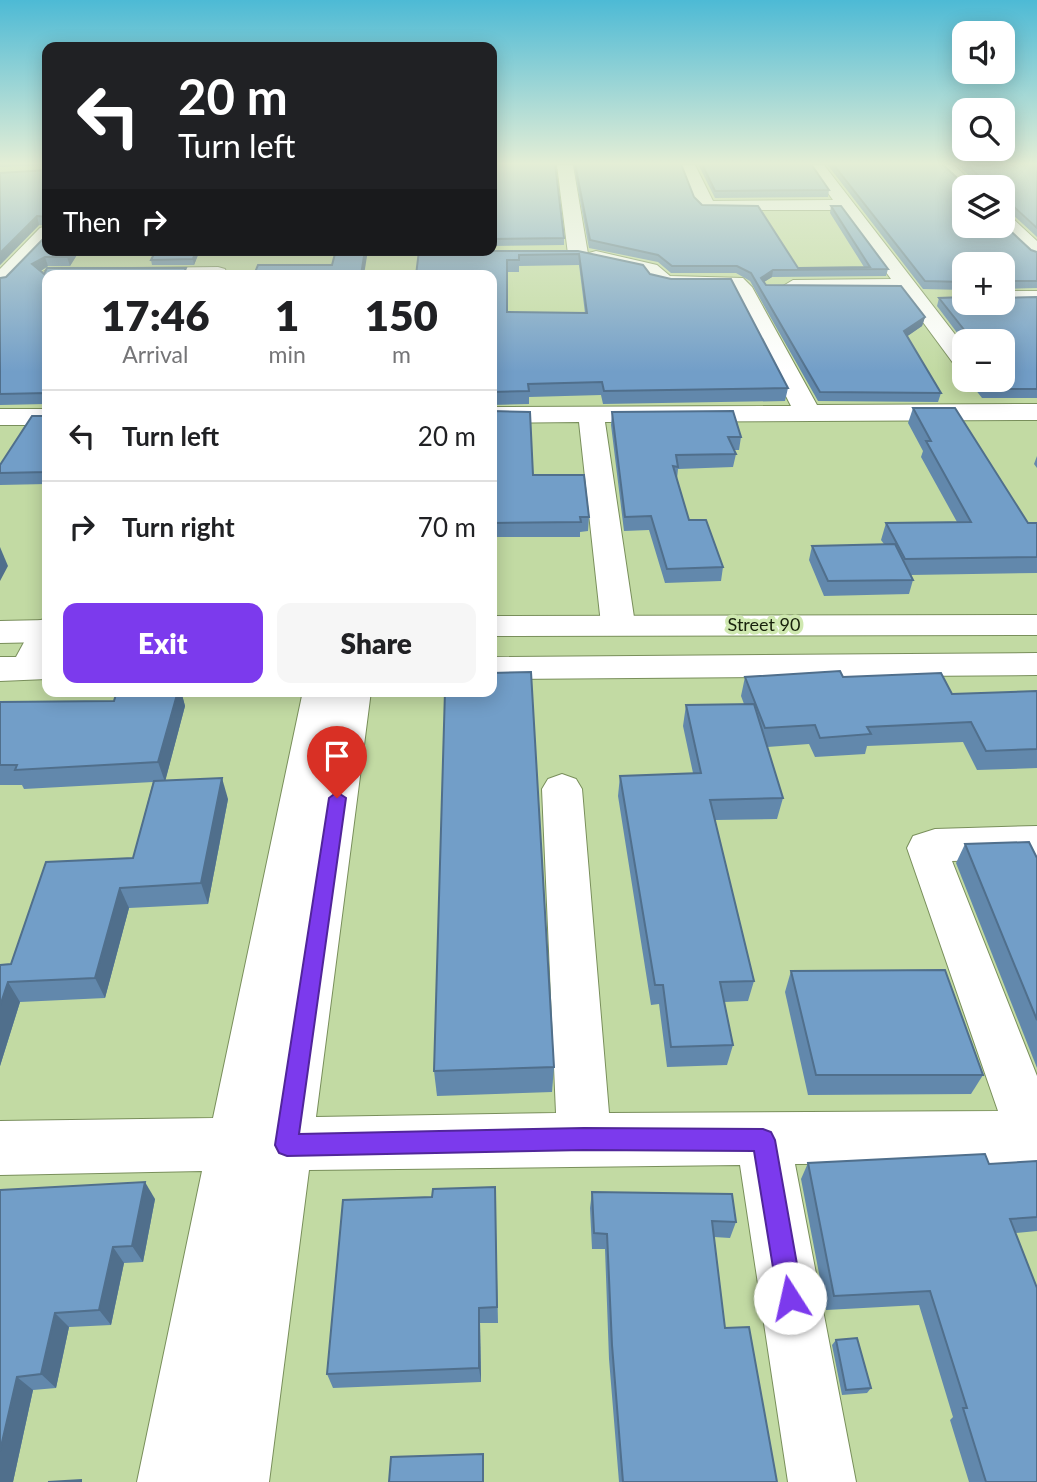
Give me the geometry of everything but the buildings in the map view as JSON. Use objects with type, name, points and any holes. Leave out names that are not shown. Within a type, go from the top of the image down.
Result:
[{"type":"street","points":[[575,234],[578,254]]},
{"type":"street","points":[[868,234],[952,346]]},
{"type":"street","points":[[1019,234],[1037,252]]},
{"type":"street","points":[[2,277],[42,237]]},
{"type":"street","points":[[552,254],[578,254],[650,269],[655,271],[657,279],[670,282],[736,282],[742,287],[808,413]]},
{"type":"street","points":[[2,277],[42,275]]},
{"type":"street","points":[[772,286],[911,292],[940,298]]},
{"type":"street","points":[[1015,297],[1037,297]]},
{"type":"street","points":[[987,392],[1002,412]]},
{"type":"street","points":[[497,415],[1037,412]]},
{"type":"street","points":[[590,414],[618,624]]},
{"type":"street","points":[[0,417],[42,417]]},
{"type":"street","name":"Street 90","points":[[497,626],[1037,625]]},
{"type":"street","points":[[0,632],[42,630]]},
{"type":"street","points":[[25,669],[42,639]]},
{"type":"street","points":[[497,668],[1037,664]]},
{"type":"street","points":[[235,1482],[261,1145],[320,697]]},
{"type":"street","points":[[171,1482],[261,1145],[352,697]]},
{"type":"street","points":[[562,789],[584,1139]]},
{"type":"street","points":[[0,1148],[584,1139],[1036,1137],[928,855],[928,848],[934,845],[1037,842]]},
{"type":"street","points":[[763,1140],[822,1482]]},
{"type":"route","points":[[337,798],[287,1145],[584,1139],[763,1140],[790,1298]]}]
